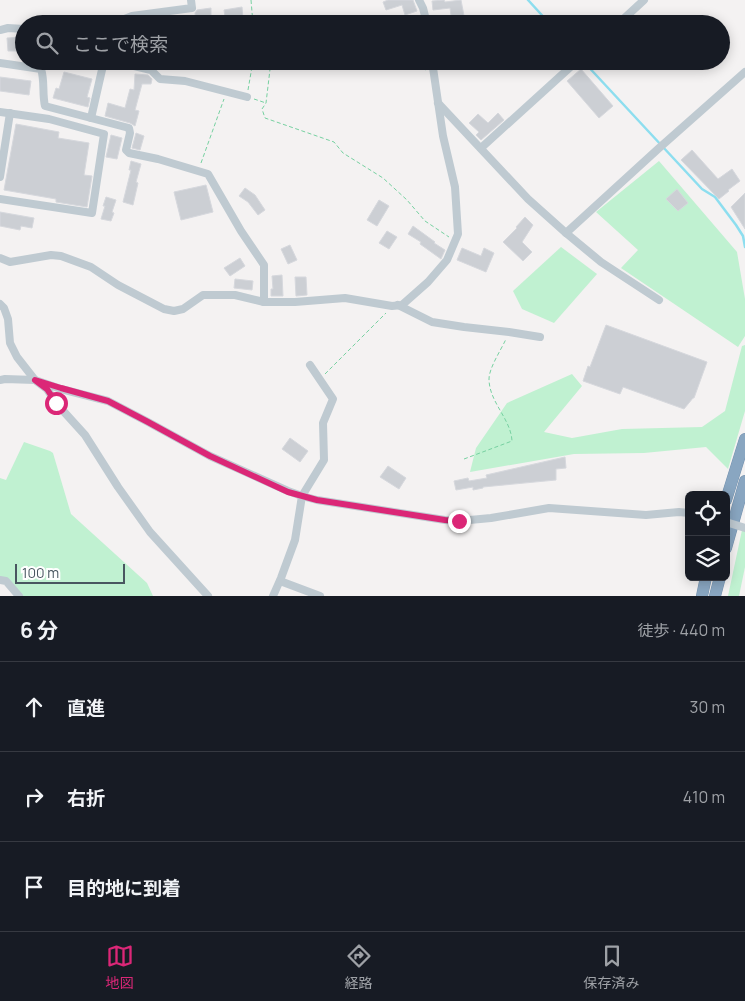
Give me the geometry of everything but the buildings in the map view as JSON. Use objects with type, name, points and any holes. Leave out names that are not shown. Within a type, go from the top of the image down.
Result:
[{"type":"highway","points":[[729,491],[745,439]]},
{"type":"highway","points":[[729,536],[745,481]]},
{"type":"highway","points":[[702,596],[705,581]]},
{"type":"highway","points":[[715,596],[719,581]]},
{"type":"street","points":[[140,15],[192,8],[191,0]]},
{"type":"street","points":[[419,0],[425,15]]},
{"type":"street","points":[[628,15],[644,0]]},
{"type":"street","points":[[0,30],[15,28]]},
{"type":"street","points":[[0,63],[15,65]]},
{"type":"street","points":[[41,70],[45,106],[129,128],[130,133],[126,150],[129,153],[158,159],[208,174],[241,231],[264,265],[264,302]]},
{"type":"street","points":[[91,118],[102,70]]},
{"type":"street","points":[[151,70],[160,79],[185,81],[247,97]]},
{"type":"street","points":[[480,148],[567,70]]},
{"type":"street","points":[[395,306],[402,305],[428,282],[447,260],[458,234],[455,187],[442,136],[434,72]]},
{"type":"street","points":[[566,233],[745,72]]},
{"type":"street","points":[[438,103],[528,199],[566,233],[601,262],[660,300]]},
{"type":"street","points":[[0,112],[49,119],[104,134],[92,212],[0,199]]},
{"type":"street","points":[[0,177],[10,113]]},
{"type":"street","points":[[0,258],[10,262],[51,255],[61,256],[92,268],[164,309],[174,311],[183,308],[203,295],[235,295],[264,302],[295,302],[345,298],[395,306],[432,322],[540,337]]},
{"type":"street","points":[[0,304],[4,308],[8,319],[10,343],[17,357],[35,380],[47,389],[56,403],[85,436],[150,532],[208,596]]},
{"type":"street","points":[[272,596],[280,581],[295,540],[302,496],[324,460],[323,423],[333,399],[310,365]]},
{"type":"street","points":[[0,380],[35,380],[108,401],[210,456],[288,492],[317,500],[459,521],[550,508],[646,516],[685,513]]},
{"type":"street","points":[[730,523],[745,528]]},
{"type":"street","points":[[0,580],[6,581],[19,596]]},
{"type":"street","points":[[280,581],[320,596]]},
{"type":"path","points":[[251,0],[253,15]]},
{"type":"path","points":[[252,70],[247,97],[266,103]]},
{"type":"path","points":[[270,70],[266,103],[262,109],[265,118],[334,142],[343,153],[383,178],[425,221],[455,242]]},
{"type":"path","points":[[428,70],[434,72]]},
{"type":"path","points":[[198,171],[226,92]]},
{"type":"path","points":[[319,380],[395,306]]},
{"type":"path","points":[[464,459],[512,441],[512,433],[492,394],[489,378],[510,332]]},
{"type":"green space","points":[[659,161],[737,252],[745,299],[745,336],[738,347],[621,268],[638,250],[596,212]]},
{"type":"green space","points":[[561,247],[597,274],[554,323],[522,309],[513,291]]},
{"type":"green space","points":[[745,345],[745,411],[728,469],[706,447],[644,453],[574,454],[470,472],[476,448],[507,403],[572,374],[582,386],[544,432],[572,438],[622,429],[702,427],[725,411],[742,346]]},
{"type":"green space","points":[[24,442],[53,453],[71,514],[147,583],[153,596],[21,596],[0,580],[0,478],[6,480]]},
{"type":"green space","points":[[742,530],[745,531],[745,567],[739,596],[728,596]]},
{"type":"waterway","points":[[528,0],[542,15]]},
{"type":"waterway","points":[[591,70],[702,189],[715,197],[743,236],[745,247]]},
{"type":"route","points":[[56,403],[47,389],[35,380],[108,401],[210,456],[288,492],[317,500],[459,521]]}]
